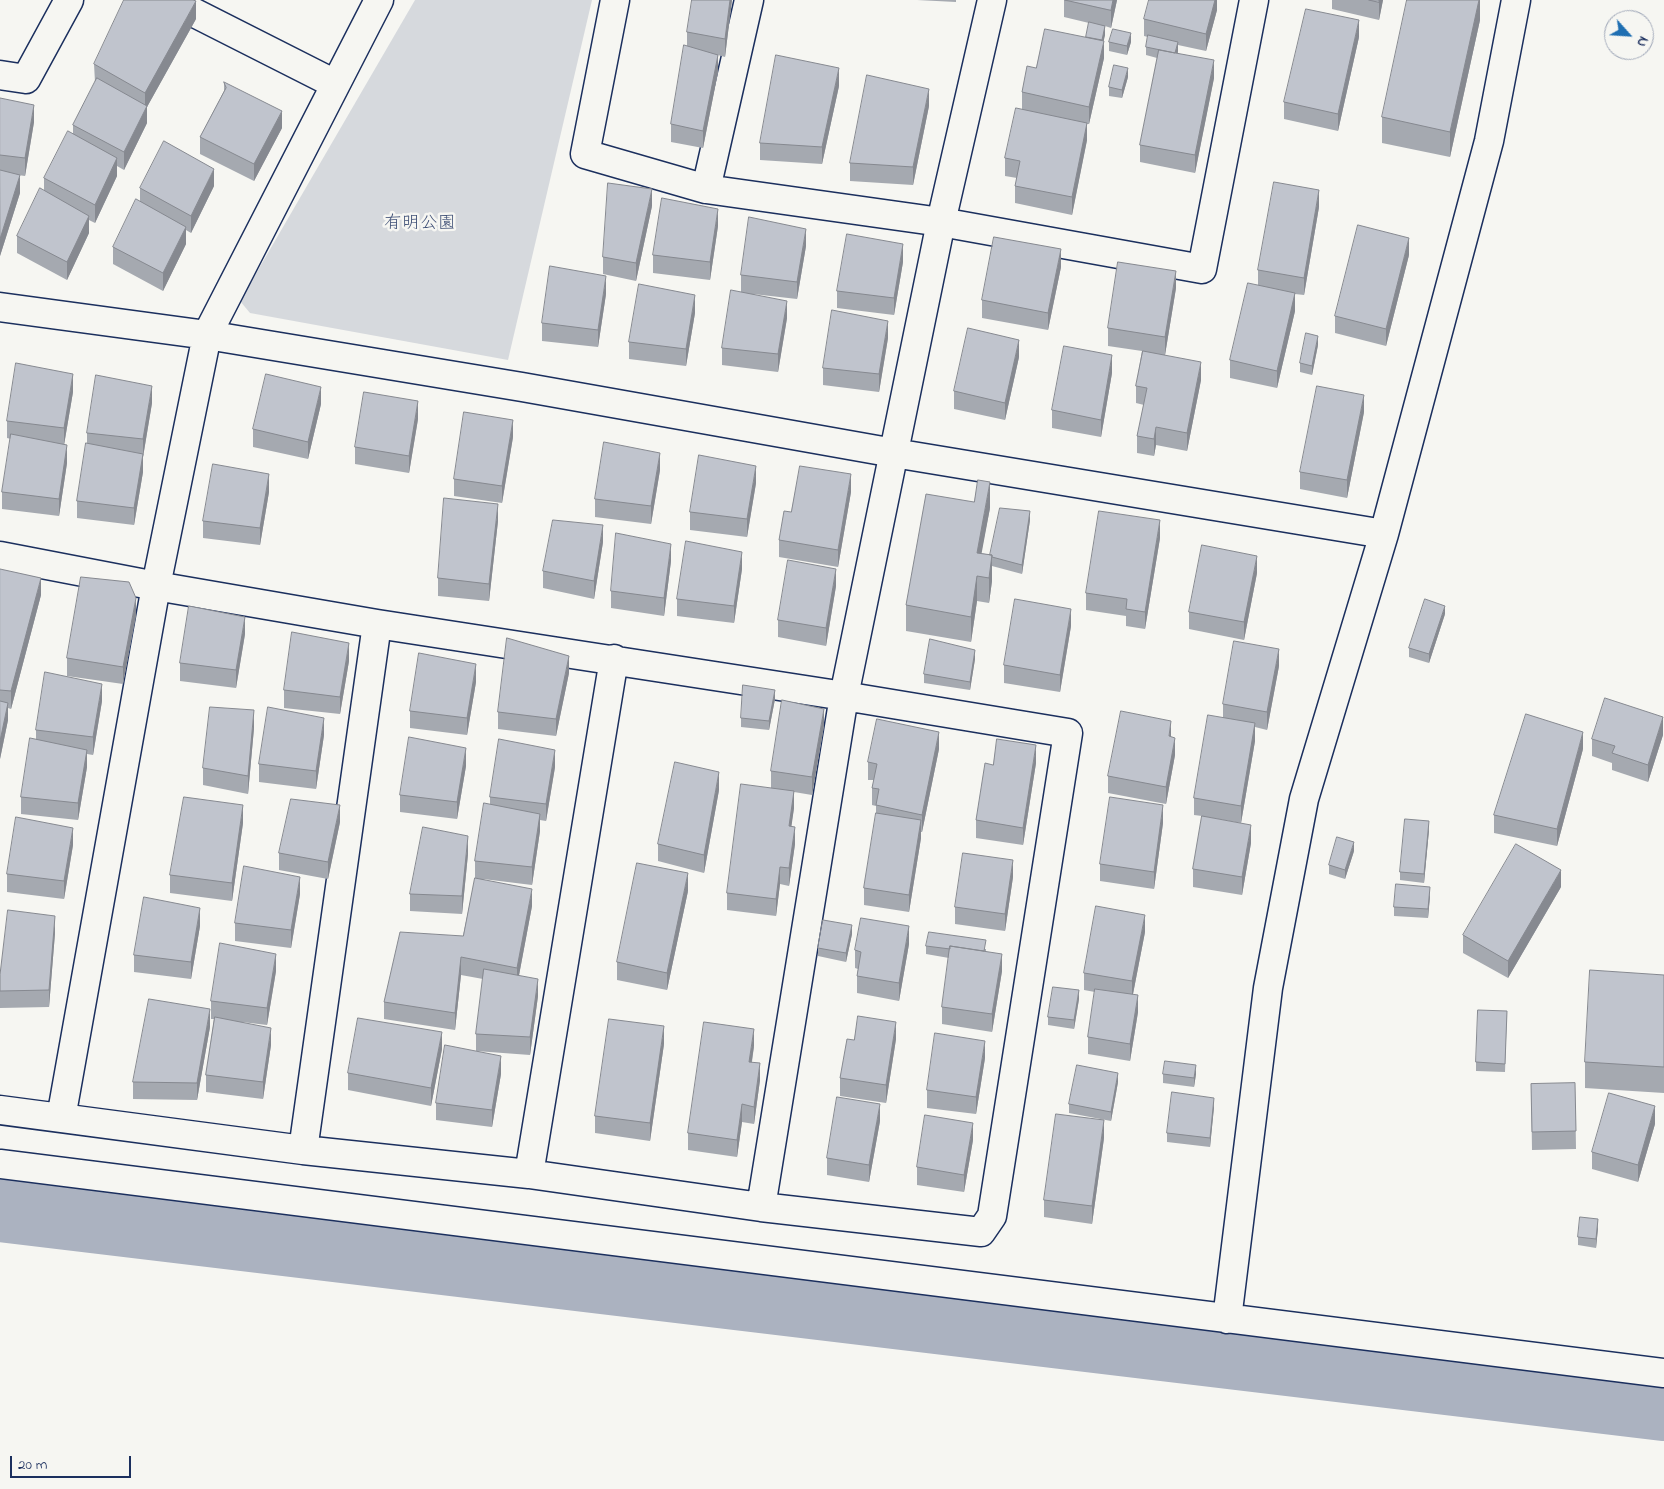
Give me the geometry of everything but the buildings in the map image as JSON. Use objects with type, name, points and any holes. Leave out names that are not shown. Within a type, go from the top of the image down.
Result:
[{"type":"street","points":[[0,75],[26,79],[70,0]]},
{"type":"street","points":[[169,0],[335,84]]},
{"type":"street","points":[[61,1118],[156,586],[207,335],[379,0]]},
{"type":"street","points":[[616,0],[585,154],[706,189],[940,222],[1202,269],[1254,0]]},
{"type":"street","points":[[706,189],[749,0]]},
{"type":"street","points":[[761,1207],[844,696],[940,222],[992,0]]},
{"type":"street","points":[[1227,1319],[1268,988],[1304,799],[1384,534],[1489,141],[1516,0]]},
{"type":"street","points":[[0,306],[207,335],[532,389],[894,453],[1384,534]]},
{"type":"street","points":[[0,556],[156,586],[377,624],[614,659],[1068,733],[992,1216],[981,1232],[761,1207],[529,1174],[303,1150],[0,1110]]},
{"type":"street","points":[[303,1150],[377,624]]},
{"type":"street","points":[[529,1174],[614,659]]},
{"type":"street","points":[[0,1164],[1664,1373]]},
{"type":"green space","name":"有明公園","points":[[415,0],[592,0],[508,360],[250,313],[240,301]]},
{"type":"waterway","points":[[0,1206],[1664,1405]]}]
